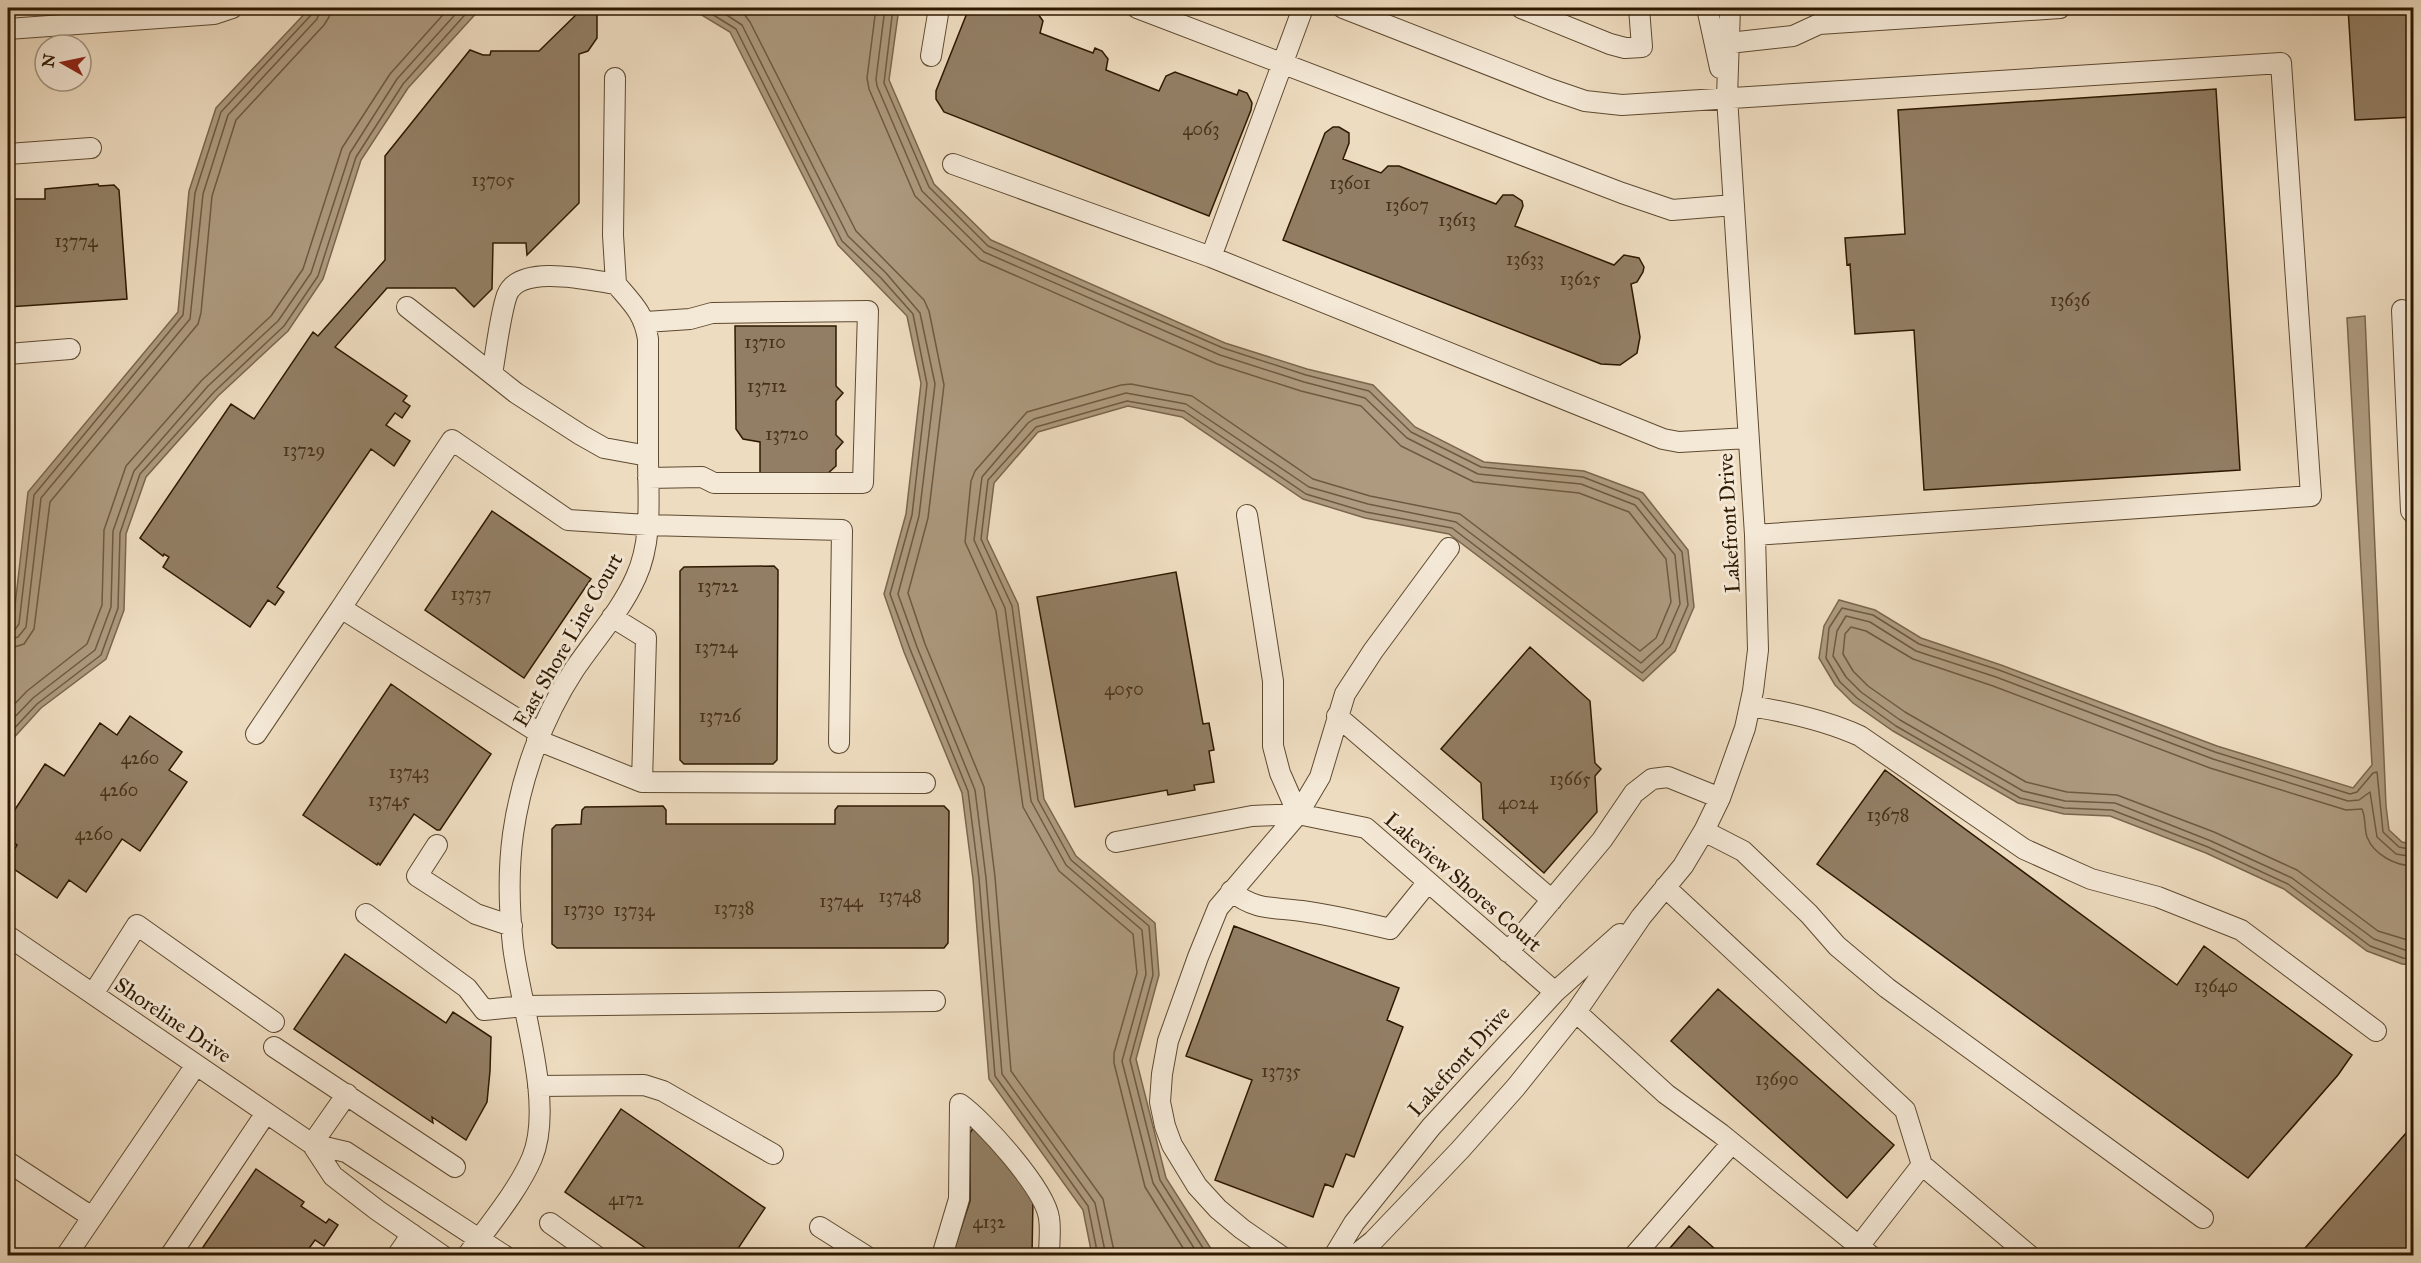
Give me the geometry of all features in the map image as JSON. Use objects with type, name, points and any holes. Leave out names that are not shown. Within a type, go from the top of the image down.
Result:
[{"type":"street","points":[[8,29],[214,14],[232,8]]},
{"type":"street","points":[[931,56],[939,8]]},
{"type":"street","points":[[1211,257],[1303,8]]},
{"type":"street","points":[[1343,8],[1550,89],[1585,101],[1622,105],[2281,63],[2311,496],[1755,535]]},
{"type":"street","points":[[1521,8],[1625,48],[1642,47],[1639,8]]},
{"type":"street","name":"Lakefront Drive","points":[[1707,8],[1726,97]]},
{"type":"street","name":"Lakefront Drive","points":[[1354,1256],[1373,1241],[1460,1150],[1516,1087],[1576,1012],[1641,917],[1683,866],[1704,831],[1720,798],[1745,728],[1758,650],[1755,535],[1726,97],[1730,8]]},
{"type":"street","points":[[1729,43],[1793,36],[1819,24],[2060,8]]},
{"type":"street","points":[[1147,9],[1672,210],[1734,205]]},
{"type":"street","points":[[615,78],[613,235],[616,284],[646,322],[690,319],[712,313],[868,311],[863,483],[714,483],[702,477],[648,478]]},
{"type":"street","points":[[8,154],[91,148]]},
{"type":"street","points":[[953,164],[1211,257],[1663,439],[1679,442],[1749,438]]},
{"type":"street","points":[[492,374],[507,293],[522,280],[551,275],[616,284]]},
{"type":"street","points":[[407,307],[516,393],[604,448],[648,456]]},
{"type":"street","points":[[2402,310],[2411,511],[2414,514]]},
{"type":"street","name":"East Shore Line Court","points":[[467,1256],[523,1175],[533,1156],[539,1126],[540,1096],[512,926],[510,866],[513,833],[520,799],[539,737],[573,672],[612,617],[636,576],[646,548],[648,339],[646,322]]},
{"type":"street","points":[[8,354],[70,349]]},
{"type":"street","points":[[256,734],[452,440],[568,520],[647,525],[842,530],[839,743]]},
{"type":"street","points":[[1247,515],[1273,681],[1273,746],[1280,774],[1298,814]]},
{"type":"street","points":[[1281,1256],[1218,1209],[1197,1186],[1172,1145],[1160,1102],[1168,1041],[1218,908],[1298,814],[1320,777],[1345,694],[1372,651],[1449,549]]},
{"type":"street","points":[[341,608],[539,737],[642,782],[925,783]]},
{"type":"street","points":[[612,617],[646,638],[642,782]]},
{"type":"street","points":[[1750,706],[1790,713],[1835,725],[1860,736],[2024,849],[2091,879],[2158,897],[2241,930],[2376,1031]]},
{"type":"street","points":[[1337,716],[1552,900]]},
{"type":"street","points":[[1508,951],[1602,840],[1634,793],[1652,778],[1668,777],[1720,798]]},
{"type":"street","name":"Lakeview Shores Court","points":[[1116,842],[1252,816],[1298,814],[1366,828],[1555,992]]},
{"type":"street","points":[[1704,831],[1743,851],[1809,914],[1837,946],[1887,988],[2203,1218]]},
{"type":"street","points":[[437,845],[417,876],[476,915],[512,926]]},
{"type":"street","points":[[1231,891],[1244,901],[1271,909],[1300,910],[1390,929],[1428,882]]},
{"type":"street","points":[[1665,887],[1905,1110],[1923,1165],[2030,1256]]},
{"type":"street","points":[[366,914],[467,988],[484,1010],[524,1006],[935,1001]]},
{"type":"street","name":"Lakefront Drive","points":[[1334,1256],[1354,1223],[1431,1127],[1555,992],[1641,917]]},
{"type":"street","points":[[93,994],[137,925],[273,1022]]},
{"type":"street","name":"Shoreline Drive","points":[[8,936],[312,1144],[346,1152],[480,1237],[505,1256]]},
{"type":"street","points":[[1576,1012],[1666,1094],[1732,1143],[1865,1251],[1923,1165]]},
{"type":"street","points":[[274,1047],[455,1167]]},
{"type":"street","points":[[66,1256],[196,1065]]},
{"type":"street","points":[[538,1086],[644,1085],[663,1090],[773,1154]]},
{"type":"street","points":[[312,1144],[347,1094]]},
{"type":"street","points":[[942,1256],[959,1198],[960,1104],[977,1116],[1039,1192],[1049,1216],[1049,1256]]},
{"type":"street","points":[[170,1256],[266,1113]]},
{"type":"street","points":[[1634,1256],[1732,1143]]},
{"type":"street","name":"Shoreline Drive","points":[[312,1144],[333,1176],[443,1256]]},
{"type":"street","points":[[8,1162],[92,1217]]},
{"type":"street","points":[[550,1223],[596,1256]]},
{"type":"street","points":[[820,1227],[866,1256]]},
{"type":"street","points":[[397,1256],[412,1234]]},
{"type":"water","points":[[310,8],[481,8],[408,88],[361,160],[323,279],[288,331],[218,396],[146,477],[126,534],[124,610],[106,659],[41,708],[8,744],[8,629],[13,623],[28,492],[178,312],[189,191],[216,108]]},
{"type":"water","points":[[690,8],[899,8],[889,80],[934,184],[991,240],[1225,343],[1307,369],[1373,385],[1415,427],[1484,462],[1584,471],[1643,493],[1688,550],[1694,607],[1675,651],[1643,681],[1449,534],[1365,518],[1303,499],[1182,417],[1128,406],[1038,432],[994,483],[987,539],[1018,604],[1044,799],[1076,856],[1155,923],[1159,975],[1136,1059],[1166,1178],[1215,1255],[1092,1255],[1083,1210],[989,1079],[973,879],[962,793],[904,652],[884,594],[906,514],[921,383],[907,316],[838,245],[730,32]]},
{"type":"water","points":[[2365,316],[2386,806],[2389,830],[2402,842],[2413,844],[2413,965],[2402,964],[2367,951],[2284,889],[2206,853],[2110,816],[2064,814],[2018,803],[1893,731],[1853,703],[1835,685],[1819,658],[1824,626],[1839,600],[1875,610],[1921,638],[2001,665],[2217,746],[2353,788],[2372,765],[2347,318]]},
{"type":"building","points":[[583,8],[597,8],[597,38],[588,51],[579,54],[579,203],[527,255],[526,243],[493,243],[492,289],[474,307],[455,288],[387,288],[335,347],[407,396],[403,401],[410,406],[402,418],[395,413],[386,425],[410,441],[394,466],[371,449],[277,587],[284,592],[275,605],[268,600],[250,627],[163,567],[169,557],[164,554],[163,556],[140,538],[231,404],[254,419],[313,332],[318,336],[385,260],[385,156],[470,50],[483,55],[490,55],[491,51],[539,51]]},
{"type":"building","points":[[969,8],[1013,8],[1027,13],[1029,9],[1036,11],[1043,21],[1040,33],[1093,53],[1095,48],[1102,51],[1108,59],[1106,70],[1159,91],[1166,76],[1175,72],[1237,95],[1239,90],[1247,93],[1252,103],[1251,110],[1209,216],[944,112],[936,99],[936,91]]},
{"type":"building","points":[[2348,8],[2414,8],[2414,117],[2355,120]]},
{"type":"building","points":[[2216,89],[2240,470],[1924,490],[1914,330],[1855,334],[1850,264],[1847,265],[1845,238],[1905,234],[1898,110]]},
{"type":"building","points":[[1333,127],[1339,127],[1349,133],[1349,143],[1343,159],[1381,173],[1388,166],[1399,166],[1496,204],[1503,195],[1513,195],[1522,201],[1523,206],[1515,226],[1614,265],[1624,255],[1639,258],[1644,267],[1643,272],[1637,282],[1631,284],[1640,337],[1637,353],[1620,365],[1601,364],[1283,240],[1325,133]]},
{"type":"building","points":[[98,184],[99,186],[114,185],[119,190],[127,299],[8,307],[8,199],[45,199],[45,189]]},
{"type":"building","points":[[735,326],[836,326],[836,386],[843,393],[836,401],[836,435],[843,442],[836,450],[836,466],[826,475],[760,475],[760,442],[743,439],[736,429]]},
{"type":"building","points":[[492,511],[591,579],[524,678],[425,610]]},
{"type":"building","points":[[774,566],[778,570],[777,760],[773,764],[684,764],[680,760],[680,571],[684,567]]},
{"type":"building","points":[[1176,572],[1203,724],[1209,723],[1214,750],[1209,751],[1214,782],[1194,785],[1195,790],[1168,795],[1167,790],[1075,807],[1037,597]]},
{"type":"building","points":[[1530,647],[1590,701],[1595,763],[1601,769],[1595,776],[1597,812],[1544,873],[1483,819],[1481,783],[1441,749]]},
{"type":"building","points":[[391,684],[491,754],[440,830],[414,814],[380,865],[378,863],[377,865],[303,815]]},
{"type":"building","points":[[130,716],[182,752],[169,770],[187,782],[140,851],[122,839],[86,892],[69,880],[57,898],[8,865],[8,860],[17,845],[8,838],[8,820],[45,764],[64,776],[100,723],[117,735]]},
{"type":"building","points":[[1885,770],[2177,985],[2204,946],[2352,1055],[2338,1075],[2248,1178],[1817,864]]},
{"type":"building","points":[[663,806],[666,810],[666,824],[835,824],[835,810],[838,806],[944,806],[949,811],[948,943],[944,948],[557,948],[552,944],[552,829],[556,825],[581,824],[582,810],[585,807]]},
{"type":"building","points":[[1234,926],[1399,988],[1387,1020],[1403,1027],[1354,1157],[1346,1154],[1333,1187],[1325,1184],[1313,1217],[1215,1180],[1252,1080],[1186,1056]]},
{"type":"building","points":[[345,954],[446,1023],[453,1012],[491,1037],[487,1102],[466,1140],[432,1117],[433,1123],[294,1029]]},
{"type":"building","points":[[1718,989],[1894,1145],[1847,1198],[1671,1041]]},
{"type":"building","points":[[621,1109],[765,1208],[733,1256],[657,1256],[565,1192]]},
{"type":"building","points":[[2414,1124],[2414,1256],[2298,1256]]},
{"type":"building","points":[[973,1128],[978,1128],[1033,1198],[1032,1256],[952,1256],[970,1201],[970,1133]]},
{"type":"building","points":[[256,1169],[304,1202],[301,1206],[326,1223],[329,1219],[338,1225],[324,1246],[315,1240],[305,1254],[307,1256],[197,1256]]},
{"type":"building","points":[[1689,1226],[1714,1248],[1708,1256],[1678,1256],[1670,1248]]}]
